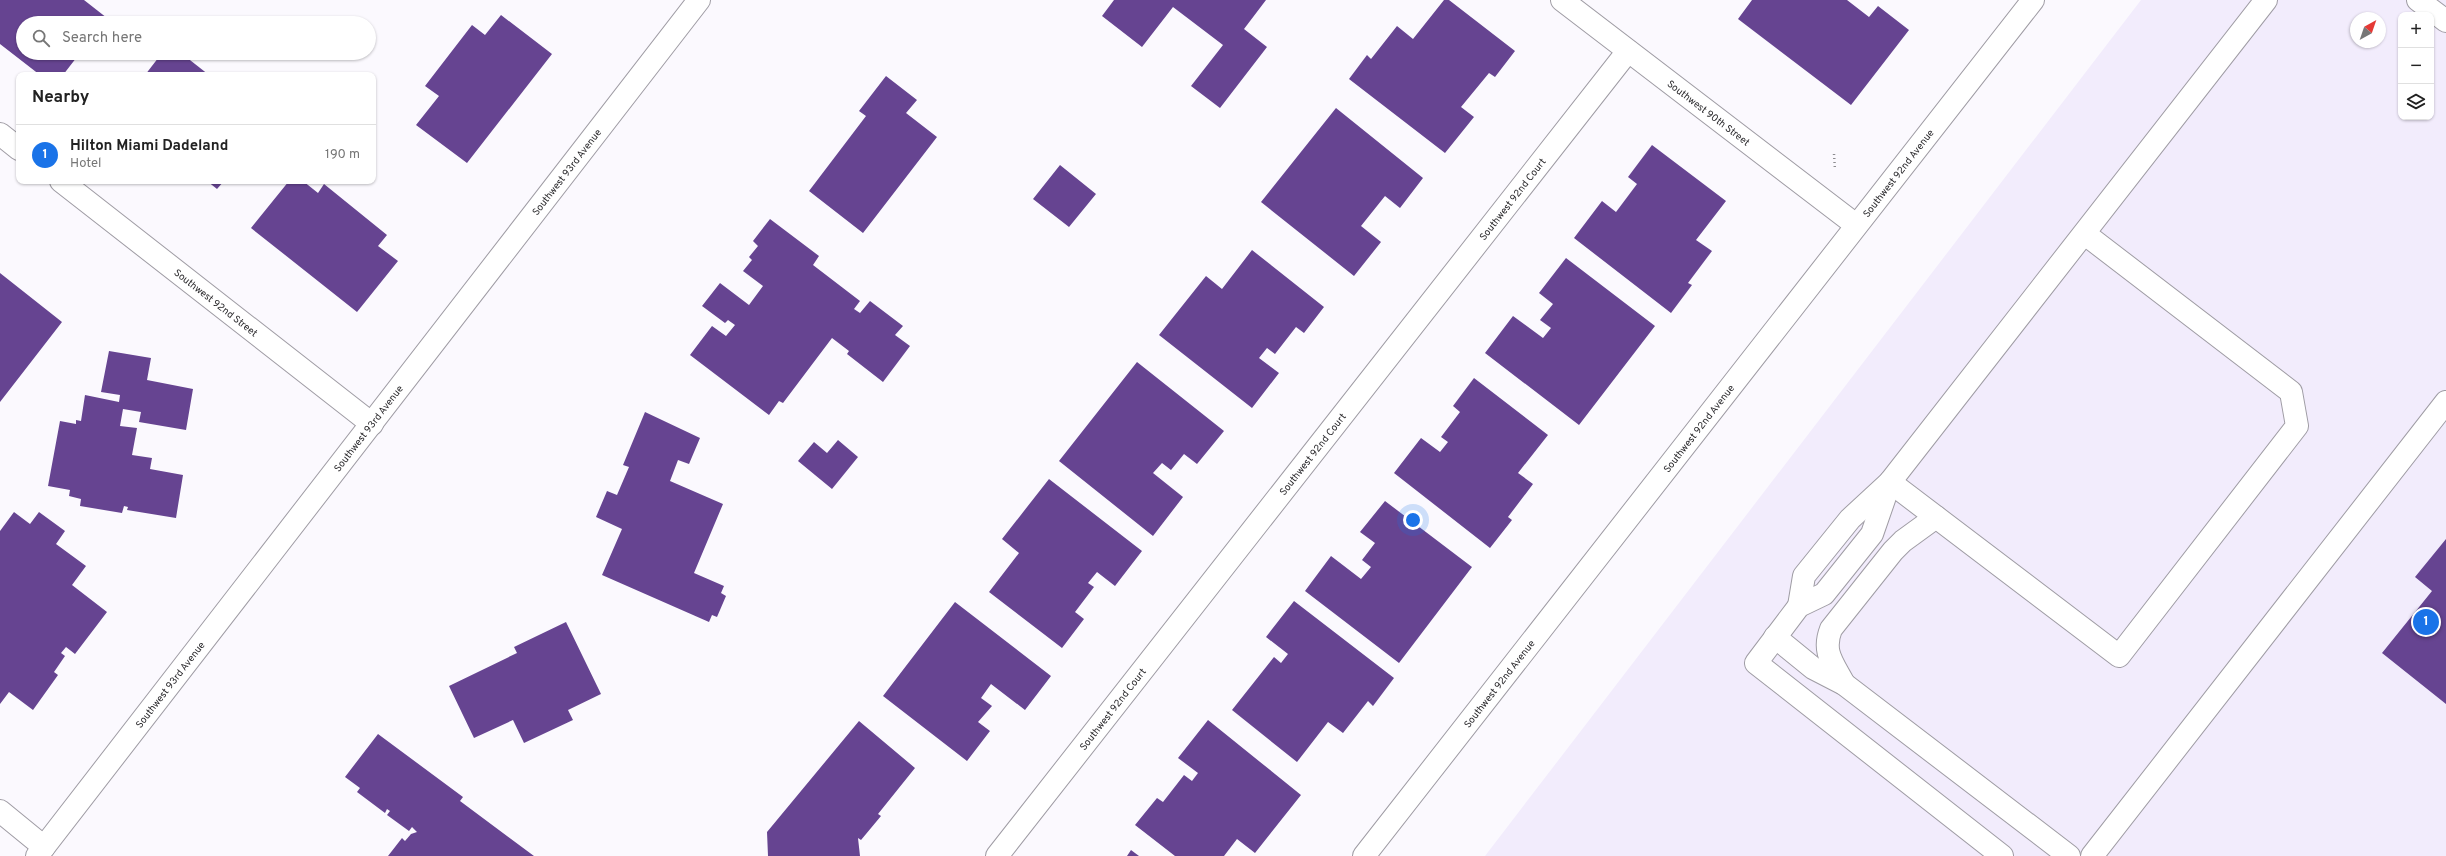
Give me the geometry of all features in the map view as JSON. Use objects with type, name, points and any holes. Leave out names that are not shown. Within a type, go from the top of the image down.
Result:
[{"type":"street","name":"Southwest 93rd Avenue","points":[[41,851],[699,0]]},
{"type":"street","name":"Southwest 90th Street","points":[[1562,0],[1856,225]]},
{"type":"street","name":"Southwest 92nd Avenue","points":[[1364,856],[2033,0]]},
{"type":"street","points":[[2002,856],[1756,663],[1799,606],[1824,594],[1872,534],[1890,482],[2085,234],[2266,0]]},
{"type":"street","points":[[2418,0],[2446,22]]},
{"type":"street","name":"Southwest 92nd Court","points":[[997,856],[1628,51]]},
{"type":"street","points":[[0,134],[16,147]]},
{"type":"street","name":"Southwest 92nd Street","points":[[65,184],[372,424]]},
{"type":"street","points":[[1890,482],[2119,656],[2297,426],[2291,392],[2085,234]]},
{"type":"street","points":[[2092,856],[2446,402]]},
{"type":"street","points":[[1844,684],[1828,653],[1827,641],[1831,629],[1902,541],[1936,517]]},
{"type":"street","points":[[1775,637],[1813,668],[1844,684],[2069,856]]},
{"type":"street","points":[[0,811],[41,851]]},
{"type":"path","points":[[1834,154],[1835,170]]},
{"type":"shaded area","points":[[2141,0],[2446,0],[2446,856],[1485,856]]},
{"type":"building","points":[[0,0],[84,0],[104,16],[16,16],[16,56],[0,44]]},
{"type":"building","points":[[1114,0],[1266,0],[1244,29],[1267,47],[1220,108],[1191,86],[1223,45],[1173,7],[1142,47],[1102,16]]},
{"type":"building","points":[[1444,0],[1449,0],[1515,51],[1495,77],[1489,73],[1461,107],[1474,117],[1445,153],[1349,79],[1367,55],[1371,59],[1397,26],[1413,39]]},
{"type":"building","points":[[1752,0],[1847,0],[1869,17],[1878,6],[1909,30],[1851,105],[1738,19]]},
{"type":"building","points":[[501,15],[552,54],[467,163],[416,125],[439,96],[425,86],[472,25],[485,35]]},
{"type":"building","points":[[21,60],[75,60],[65,72],[36,72]]},
{"type":"building","points":[[157,60],[190,60],[205,72],[147,72]]},
{"type":"building","points":[[886,76],[917,100],[906,113],[937,137],[863,233],[809,191],[866,116],[859,111]]},
{"type":"building","points":[[1336,108],[1423,178],[1400,208],[1385,196],[1361,226],[1381,242],[1354,276],[1261,202]]},
{"type":"building","points":[[1652,145],[1726,201],[1696,240],[1712,251],[1688,283],[1692,285],[1671,313],[1574,238],[1602,201],[1616,212],[1637,184],[1628,177]]},
{"type":"building","points":[[1060,165],[1096,194],[1069,227],[1033,199]]},
{"type":"building","points":[[211,184],[221,184],[217,189]]},
{"type":"building","points":[[287,184],[307,184],[318,193],[324,184],[387,235],[378,246],[398,261],[357,312],[251,228]]},
{"type":"building","points":[[770,219],[819,256],[813,265],[860,301],[854,309],[860,313],[870,301],[903,326],[895,335],[910,346],[883,382],[847,354],[849,351],[832,338],[783,403],[779,401],[769,415],[690,355],[712,326],[726,336],[735,325],[728,320],[725,323],[702,306],[720,283],[749,305],[763,286],[743,271],[752,260],[749,257],[758,246],[753,241]]},
{"type":"building","points":[[1252,250],[1324,307],[1304,333],[1296,327],[1275,354],[1267,348],[1259,358],[1279,373],[1252,408],[1159,335],[1206,276],[1222,289]]},
{"type":"building","points":[[1566,258],[1655,326],[1579,425],[1485,353],[1513,316],[1543,338],[1551,328],[1540,320],[1553,304],[1539,293]]},
{"type":"building","points":[[0,273],[62,322],[0,402]]},
{"type":"building","points":[[109,351],[151,358],[147,380],[193,389],[186,430],[139,422],[141,412],[123,409],[120,426],[137,428],[132,455],[152,458],[150,469],[183,475],[176,518],[127,510],[128,507],[124,506],[122,513],[80,506],[81,499],[69,496],[70,490],[48,486],[60,421],[76,424],[76,420],[81,421],[85,395],[119,402],[120,395],[101,392]]},
{"type":"building","points":[[1137,362],[1224,431],[1197,464],[1184,454],[1171,470],[1162,463],[1153,473],[1183,497],[1153,536],[1059,461]]},
{"type":"building","points":[[1474,378],[1548,435],[1518,473],[1533,484],[1508,517],[1512,520],[1490,548],[1394,473],[1421,438],[1440,452],[1448,442],[1441,437],[1460,412],[1453,406]]},
{"type":"building","points":[[645,412],[700,438],[689,464],[678,460],[670,481],[723,504],[694,573],[724,586],[721,593],[726,596],[717,617],[712,615],[709,622],[602,575],[622,529],[596,517],[607,491],[617,495],[629,467],[623,465]]},
{"type":"building","points":[[838,440],[858,457],[832,489],[798,461],[814,442],[827,453]]},
{"type":"building","points":[[1049,479],[1142,551],[1115,586],[1097,572],[1088,583],[1094,587],[1075,612],[1084,619],[1062,648],[989,592],[1019,553],[1002,539]]},
{"type":"building","points":[[1385,501],[1472,567],[1399,663],[1305,591],[1331,556],[1361,579],[1371,567],[1362,560],[1375,543],[1360,532]]},
{"type":"building","points":[[14,512],[30,524],[39,512],[65,531],[56,544],[86,566],[72,585],[107,612],[75,654],[66,647],[61,653],[65,656],[54,672],[58,675],[33,710],[9,692],[0,704],[0,531]]},
{"type":"building","points":[[2446,539],[2446,704],[2382,653],[2432,591],[2415,577]]},
{"type":"building","points":[[1294,601],[1394,678],[1373,706],[1368,701],[1343,733],[1328,722],[1297,762],[1232,710],[1274,657],[1281,663],[1288,654],[1266,637]]},
{"type":"building","points":[[955,602],[1051,676],[1025,710],[991,684],[981,698],[992,706],[978,722],[990,731],[967,761],[883,696]]},
{"type":"building","points":[[566,622],[601,694],[568,710],[573,720],[524,743],[513,720],[474,738],[449,686],[517,653],[514,647]]},
{"type":"building","points":[[1208,720],[1301,795],[1255,853],[1237,839],[1224,856],[1175,856],[1135,825],[1157,798],[1163,802],[1184,775],[1192,781],[1198,773],[1178,758]]},
{"type":"building","points":[[859,721],[915,768],[878,814],[881,816],[861,840],[858,838],[860,856],[768,856],[767,832]]},
{"type":"building","points":[[378,734],[463,797],[460,801],[534,856],[388,856],[402,838],[405,841],[411,834],[417,832],[412,827],[409,831],[387,815],[390,811],[387,809],[385,813],[357,792],[360,788],[345,777]]},
{"type":"building","points":[[1131,850],[1139,856],[1127,856]]},
{"type":"place","name":"Hilton Miami Dadeland","points":[[2426,622]]}]
